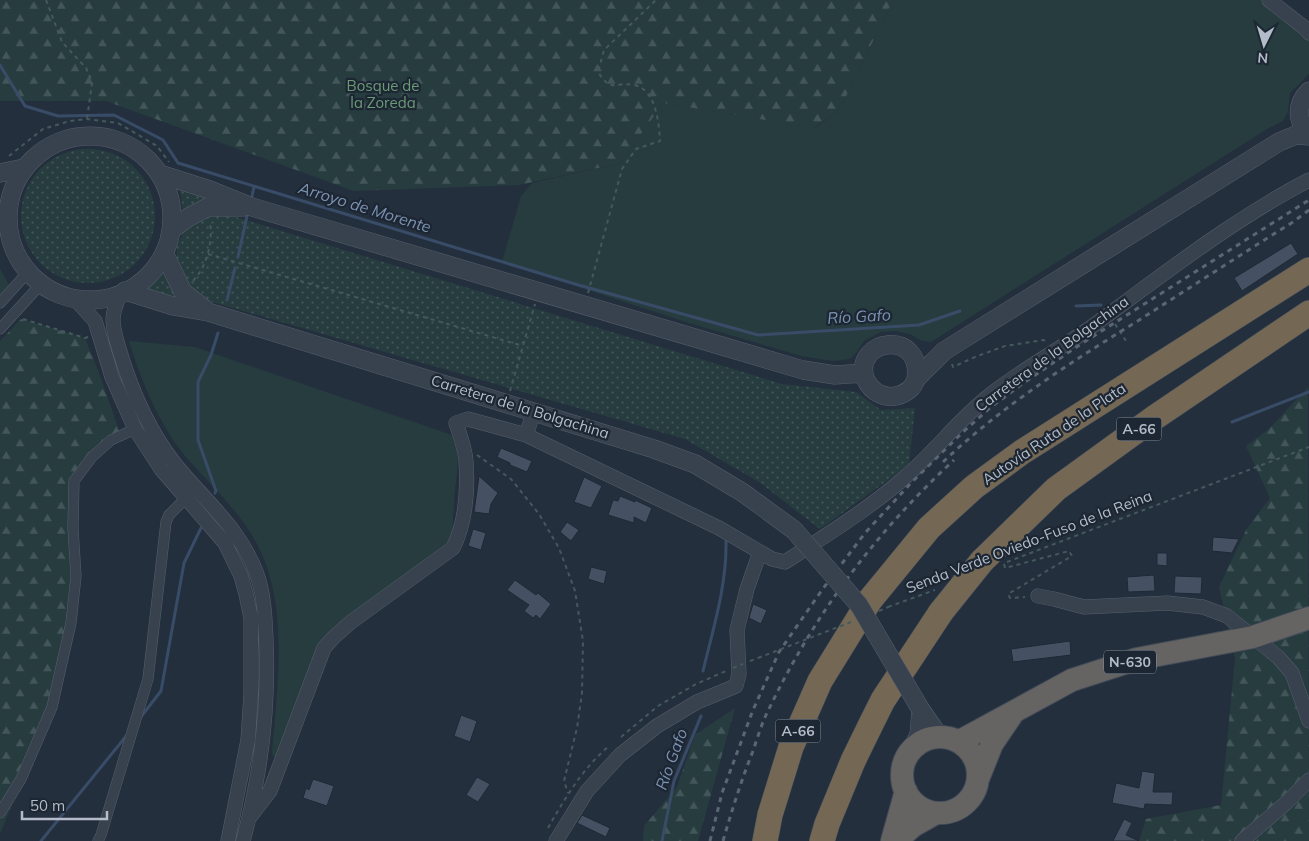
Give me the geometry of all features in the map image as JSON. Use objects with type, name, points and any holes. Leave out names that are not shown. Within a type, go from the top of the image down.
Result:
[{"type":"highway","name":"Autovía Ruta de la Plata","points":[[766,841],[770,815],[791,747],[820,681],[870,600],[929,528],[974,487],[1022,452],[1309,270]]},
{"type":"highway","name":"A-66","points":[[822,841],[853,761],[883,700],[940,612],[993,562],[1056,489],[1154,418],[1309,312]]},
{"type":"highway","name":"N-630","points":[[911,750],[925,740],[949,739],[1015,711],[1057,688],[1082,677],[1137,660],[1253,636],[1309,618]]},
{"type":"highway","name":"N-630","points":[[896,841],[913,826],[936,813],[948,812],[968,802],[974,793],[992,744],[1015,711]]},
{"type":"highway","points":[[949,739],[969,749],[978,766],[978,779]]},
{"type":"highway","points":[[911,750],[904,761],[902,771],[906,791],[913,801],[924,809],[936,813]]},
{"type":"highway","points":[[892,841],[906,791]]},
{"type":"street","points":[[1269,0],[1306,28],[1309,33]]},
{"type":"street","points":[[1279,142],[1292,127],[1299,114],[1301,102],[1309,91]]},
{"type":"street","points":[[1299,114],[1303,127],[1309,135]]},
{"type":"street","points":[[916,379],[944,351],[1279,142],[1296,135],[1309,135]]},
{"type":"street","points":[[166,170],[171,202],[171,230],[164,253],[153,270],[122,293],[101,299],[74,298],[41,284],[28,272],[16,254],[4,225],[10,196],[24,168],[49,146],[80,136],[111,138],[166,170],[252,207],[804,370],[836,375],[864,373]]},
{"type":"street","points":[[0,173],[24,168]]},
{"type":"street","name":"Carretera de la Bolgachina","points":[[462,445],[456,423],[468,419],[526,435],[719,528],[772,560],[785,562],[828,535],[903,479],[990,395],[1108,314],[1179,262],[1281,194],[1309,180]]},
{"type":"street","points":[[171,230],[189,217],[208,207],[252,207]]},
{"type":"street","name":"Carretera de la Bolgachina","points":[[164,253],[183,292],[208,312]]},
{"type":"street","points":[[0,302],[28,272]]},
{"type":"street","points":[[0,329],[41,284]]},
{"type":"street","points":[[122,293],[112,317],[114,333],[126,370],[151,428],[174,463],[238,536],[257,573],[265,612],[266,694],[263,742],[250,817],[243,841]]},
{"type":"street","name":"Carretera de la Bolgachina","points":[[122,293],[173,306],[208,312],[534,411],[696,464],[742,492],[794,530],[859,606],[921,710],[949,739]]},
{"type":"street","points":[[74,298],[95,321],[112,377],[135,429],[161,469],[225,543],[241,576],[251,618],[251,694],[248,740],[228,841]]},
{"type":"street","points":[[888,344],[902,346],[909,351],[915,359],[918,369],[912,387],[904,394],[895,397],[884,396],[874,392],[867,383],[864,373],[869,355],[878,347],[888,344]]},
{"type":"street","points":[[909,351],[921,354],[944,351]]},
{"type":"street","points":[[526,435],[534,411]]},
{"type":"street","points":[[0,813],[21,779],[52,706],[67,641],[76,576],[73,528],[74,481],[92,457],[111,440],[135,429]]},
{"type":"street","points":[[250,817],[270,791],[324,648],[351,622],[452,548],[460,532],[465,504],[466,460],[462,445]]},
{"type":"street","points":[[98,841],[148,679],[166,522],[169,515],[186,498]]},
{"type":"street","points":[[556,841],[587,791],[620,755],[665,721],[697,702],[736,686],[739,674],[737,630],[747,589],[760,552]]},
{"type":"street","points":[[1038,596],[1084,607],[1166,603],[1203,607],[1227,616],[1278,657],[1292,673],[1309,721]]},
{"type":"street","points":[[911,750],[919,735],[921,710]]},
{"type":"street","points":[[1242,841],[1286,803],[1309,780]]},
{"type":"street","points":[[235,810],[240,827],[237,841]]},
{"type":"path","points":[[46,0],[62,42],[86,68],[90,77],[92,83],[88,119]]},
{"type":"path","points":[[588,296],[622,169],[636,149],[660,141],[658,118],[648,93],[643,88],[633,84],[609,85],[598,72],[599,65],[604,50],[656,0]]},
{"type":"path","points":[[8,157],[43,129],[70,121],[88,119],[118,123],[157,146],[166,170]]},
{"type":"path","points":[[183,292],[199,274],[208,254],[212,231],[208,207]]},
{"type":"path","points":[[208,254],[523,346]]},
{"type":"path","points":[[506,403],[538,293]]},
{"type":"path","points":[[1108,314],[1126,341]]},
{"type":"path","points":[[12,316],[85,338],[100,335]]},
{"type":"path","points":[[944,351],[954,367],[1005,346],[1042,340],[1062,346]]},
{"type":"path","points":[[462,445],[511,479],[539,514],[560,548],[575,591],[583,641],[582,693],[577,728],[564,781],[568,793]]},
{"type":"path","name":"Senda Verde Oviedo-Fuso de la Reina","points":[[993,562],[1309,447]]},
{"type":"path","points":[[993,562],[1006,568],[1069,551],[1072,556],[1008,594],[1010,598],[1038,596]]},
{"type":"path","name":"Senda Verde Oviedo-Fuso de la Reina","points":[[879,611],[941,587]]},
{"type":"path","points":[[758,658],[851,622]]},
{"type":"path","points":[[733,668],[743,664]]},
{"type":"green space","name":"Bosque de la Zoreda","points":[[0,0],[893,0],[840,109],[814,128],[663,103],[621,163],[519,185],[354,191],[106,101],[0,101]]},
{"type":"green space","points":[[893,0],[1269,0],[1309,33],[1309,74],[1290,93],[1288,112],[1283,121],[1267,129],[931,342],[922,341],[910,334],[895,331],[881,332],[864,341],[850,359],[833,361],[801,356],[689,323],[502,262],[521,196],[532,183],[621,163],[663,103],[815,128],[840,109]]},
{"type":"green space","points":[[88,149],[114,154],[136,168],[150,190],[155,216],[150,242],[136,264],[114,278],[88,283],[62,278],[40,264],[26,242],[21,216],[26,190],[40,168],[62,154]]},
{"type":"green space","points":[[178,185],[216,198],[183,214]]},
{"type":"green space","points":[[226,214],[782,384],[856,392],[881,410],[915,408],[909,465],[820,529],[759,482],[685,439],[202,299],[187,286],[176,267],[177,246],[185,228],[203,217]]},
{"type":"green space","points":[[0,269],[9,285],[0,295]]},
{"type":"green space","points":[[164,272],[186,305],[145,291]]},
{"type":"green space","points":[[21,319],[85,338],[121,436],[74,481],[76,576],[52,707],[0,834],[0,341]]},
{"type":"green space","points":[[129,341],[195,347],[452,435],[458,461],[452,539],[326,636],[276,759],[272,754],[278,674],[278,620],[274,594],[267,569],[257,544],[242,520],[175,443],[151,401]]},
{"type":"green space","points":[[1308,387],[1309,841],[1139,841],[1146,819],[1221,805],[1235,659],[1219,587],[1246,530],[1270,498],[1246,446],[1269,429]]},
{"type":"green space","points":[[735,708],[698,841],[643,841],[644,826],[677,787],[695,735]]},
{"type":"building","points":[[1291,243],[1298,254],[1242,291],[1234,278]]},
{"type":"building","points":[[501,448],[532,461],[527,472],[497,457]]},
{"type":"building","points":[[479,476],[498,493],[491,504],[489,514],[474,512]]},
{"type":"building","points":[[584,477],[602,486],[591,508],[574,502]]},
{"type":"building","points":[[620,496],[635,502],[635,500],[652,508],[646,523],[634,517],[634,523],[608,515],[613,500],[618,501]]},
{"type":"building","points":[[567,522],[579,530],[571,541],[560,532]]},
{"type":"building","points":[[473,529],[486,533],[481,550],[468,546]]},
{"type":"building","points":[[1213,537],[1239,539],[1232,553],[1212,551]]},
{"type":"building","points":[[1157,553],[1167,553],[1167,566],[1157,565]]},
{"type":"building","points":[[591,567],[607,571],[604,584],[588,579]]},
{"type":"building","points":[[1154,575],[1155,591],[1128,592],[1127,577]]},
{"type":"building","points":[[1175,576],[1202,577],[1201,594],[1174,593]]},
{"type":"building","points":[[515,580],[536,595],[538,593],[551,604],[540,619],[536,615],[533,618],[524,611],[529,605],[507,590]]},
{"type":"building","points":[[753,604],[767,610],[761,624],[749,618]]},
{"type":"building","points":[[1070,641],[1071,655],[1013,662],[1011,649]]},
{"type":"building","points":[[461,715],[477,721],[470,742],[454,736]]},
{"type":"building","points":[[1142,771],[1155,773],[1153,792],[1173,792],[1172,805],[1145,804],[1144,809],[1112,803],[1116,783],[1139,788]]},
{"type":"building","points":[[477,777],[490,784],[478,802],[466,795]]},
{"type":"building","points":[[313,779],[334,786],[327,806],[303,798],[306,788],[309,790]]},
{"type":"building","points":[[582,815],[610,828],[606,837],[577,823]]},
{"type":"building","points":[[1124,819],[1132,823],[1126,835],[1139,841],[1113,841]]},
{"type":"waterway","name":"Arroyo de Morente","points":[[0,65],[25,106],[58,116],[114,115],[163,140],[178,163],[575,284],[758,335],[919,325],[960,311]]},
{"type":"waterway","points":[[252,196],[254,187]]},
{"type":"waterway","points":[[238,257],[247,216]]},
{"type":"waterway","points":[[227,300],[235,268]]},
{"type":"waterway","points":[[1076,306],[1101,305]]},
{"type":"waterway","points":[[215,493],[216,491],[198,440],[198,382],[211,355],[218,333]]},
{"type":"waterway","name":"Río Gafo","points":[[1232,422],[1309,392]]},
{"type":"waterway","points":[[140,718],[161,691],[184,563],[201,528]]},
{"type":"waterway","name":"Río Gafo","points":[[703,671],[722,590],[726,541]]},
{"type":"waterway","name":"Río Gafo","points":[[662,841],[674,781],[701,716]]},
{"type":"waterway","points":[[41,841],[127,735]]},
{"type":"railway","points":[[710,841],[722,793],[753,710],[779,652],[865,533],[911,483],[991,407],[1025,382],[1081,344],[1309,200]]},
{"type":"railway","points":[[943,462],[988,423],[1036,387],[1309,210]]},
{"type":"railway","points":[[723,841],[764,719],[804,644],[825,610],[872,547],[897,517],[954,460]]}]
